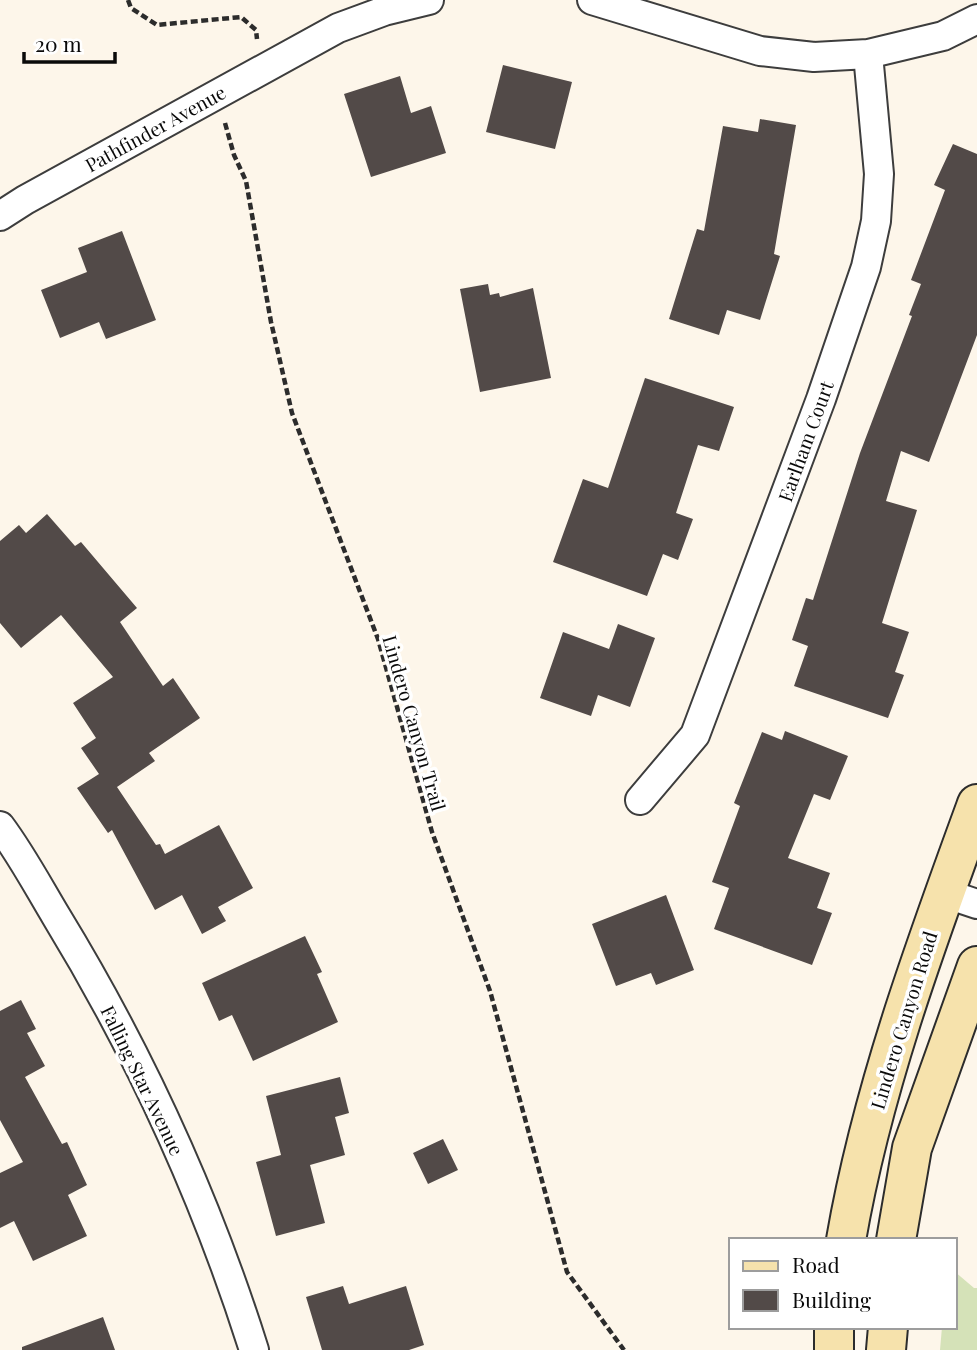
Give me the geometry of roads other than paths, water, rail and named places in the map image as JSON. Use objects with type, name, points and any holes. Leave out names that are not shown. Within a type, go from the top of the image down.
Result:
[{"type":"street","name":"Pathfinder Avenue","points":[[0,216],[24,200],[338,28],[384,11],[429,0]]},
{"type":"street","points":[[592,0],[760,51],[814,57],[867,54],[943,36],[977,19]]},
{"type":"street","name":"Earlham Court","points":[[640,800],[695,735],[821,399],[866,267],[876,221],[879,174],[867,54]]},
{"type":"street","name":"Lindero Canyon Road","points":[[846,1238],[857,1173],[894,1045],[961,898],[977,804]]},
{"type":"street","name":"Falling Star Avenue","points":[[0,826],[90,971],[148,1082],[198,1196],[254,1350]]},
{"type":"street","points":[[896,1238],[912,1148],[977,966]]},
{"type":"street","points":[[834,1329],[834,1350]]},
{"type":"street","points":[[886,1350],[888,1329]]}]
